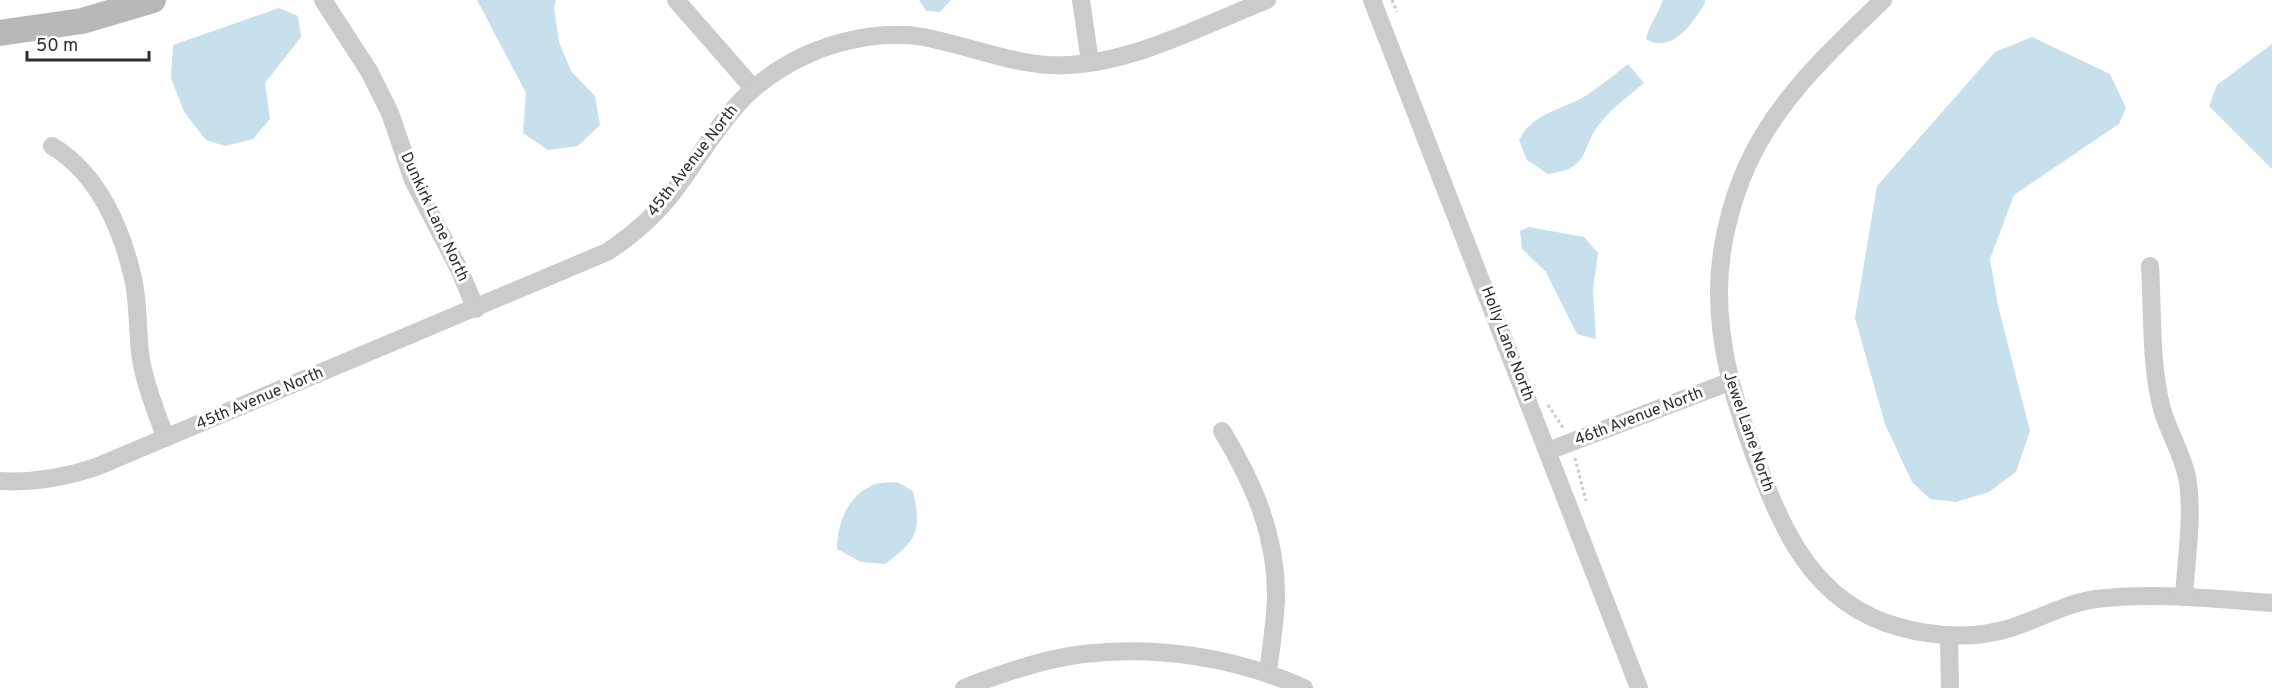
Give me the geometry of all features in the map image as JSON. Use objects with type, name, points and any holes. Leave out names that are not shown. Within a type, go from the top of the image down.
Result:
[{"type":"street","points":[[0,33],[82,21],[153,0]]},
{"type":"street","name":"Dunkirk Lane North","points":[[323,0],[369,71],[390,113],[413,180],[459,269],[476,309]]},
{"type":"street","points":[[676,0],[753,88]]},
{"type":"street","points":[[1081,0],[1090,62]]},
{"type":"street","name":"45th Avenue North","points":[[0,481],[27,483],[62,478],[166,438],[580,266],[607,252],[632,235],[674,190],[715,129],[753,88],[770,74],[805,55],[842,42],[881,36],[921,36],[1032,64],[1069,65],[1138,51],[1267,0]]},
{"type":"street","name":"Holly Lane North","points":[[1372,0],[1639,688]]},
{"type":"street","name":"Jewel Lane North","points":[[1883,0],[1817,64],[1791,94],[1768,127],[1747,165],[1733,205],[1722,248],[1719,301],[1729,382],[1775,511],[1790,542],[1810,569],[1835,593],[1862,612],[1894,626],[1949,636]]},
{"type":"street","points":[[52,146],[82,168],[105,204],[123,242],[134,283],[141,359],[148,390],[166,438]]},
{"type":"street","points":[[2150,267],[2157,383],[2163,411],[2182,458],[2188,482],[2184,597]]},
{"type":"street","name":"46th Avenue North","points":[[1548,451],[1729,382]]},
{"type":"street","points":[[1222,431],[1244,466],[1261,505],[1274,554],[1276,600],[1268,672]]},
{"type":"street","points":[[1950,688],[1949,636],[1983,634],[2009,628],[2077,603],[2096,599],[2157,596],[2272,603]]},
{"type":"street","points":[[964,688],[1008,671],[1083,654],[1151,653],[1209,658],[1268,672],[1304,688]]},
{"type":"water","points":[[477,0],[556,0],[554,8],[559,42],[571,71],[595,96],[600,125],[578,146],[548,150],[523,133],[526,93]]},
{"type":"water","points":[[919,0],[951,0],[940,12],[926,11]]},
{"type":"water","points":[[1663,0],[1705,0],[1705,3],[1682,34],[1665,43],[1656,43],[1646,39]]},
{"type":"water","points":[[279,8],[298,16],[301,37],[265,83],[270,119],[253,139],[225,146],[206,140],[184,112],[171,78],[173,45]]},
{"type":"water","points":[[2032,37],[2110,74],[2126,108],[2119,124],[2014,195],[1990,259],[1998,306],[2030,431],[2016,472],[1989,492],[1956,502],[1930,499],[1912,482],[1885,424],[1855,318],[1877,186],[1995,52]]},
{"type":"water","points":[[2272,44],[2272,169],[2209,106],[2217,85]]},
{"type":"water","points":[[1628,64],[1644,83],[1601,122],[1579,162],[1562,171],[1548,174],[1527,160],[1519,140],[1532,123],[1587,95]]},
{"type":"water","points":[[1529,227],[1584,237],[1598,253],[1593,289],[1596,339],[1577,334],[1546,272],[1522,249],[1520,231]]},
{"type":"water","points":[[897,482],[913,491],[916,505],[917,525],[914,534],[904,548],[885,564],[861,562],[837,549],[839,530],[845,512],[856,496],[875,484]]}]
